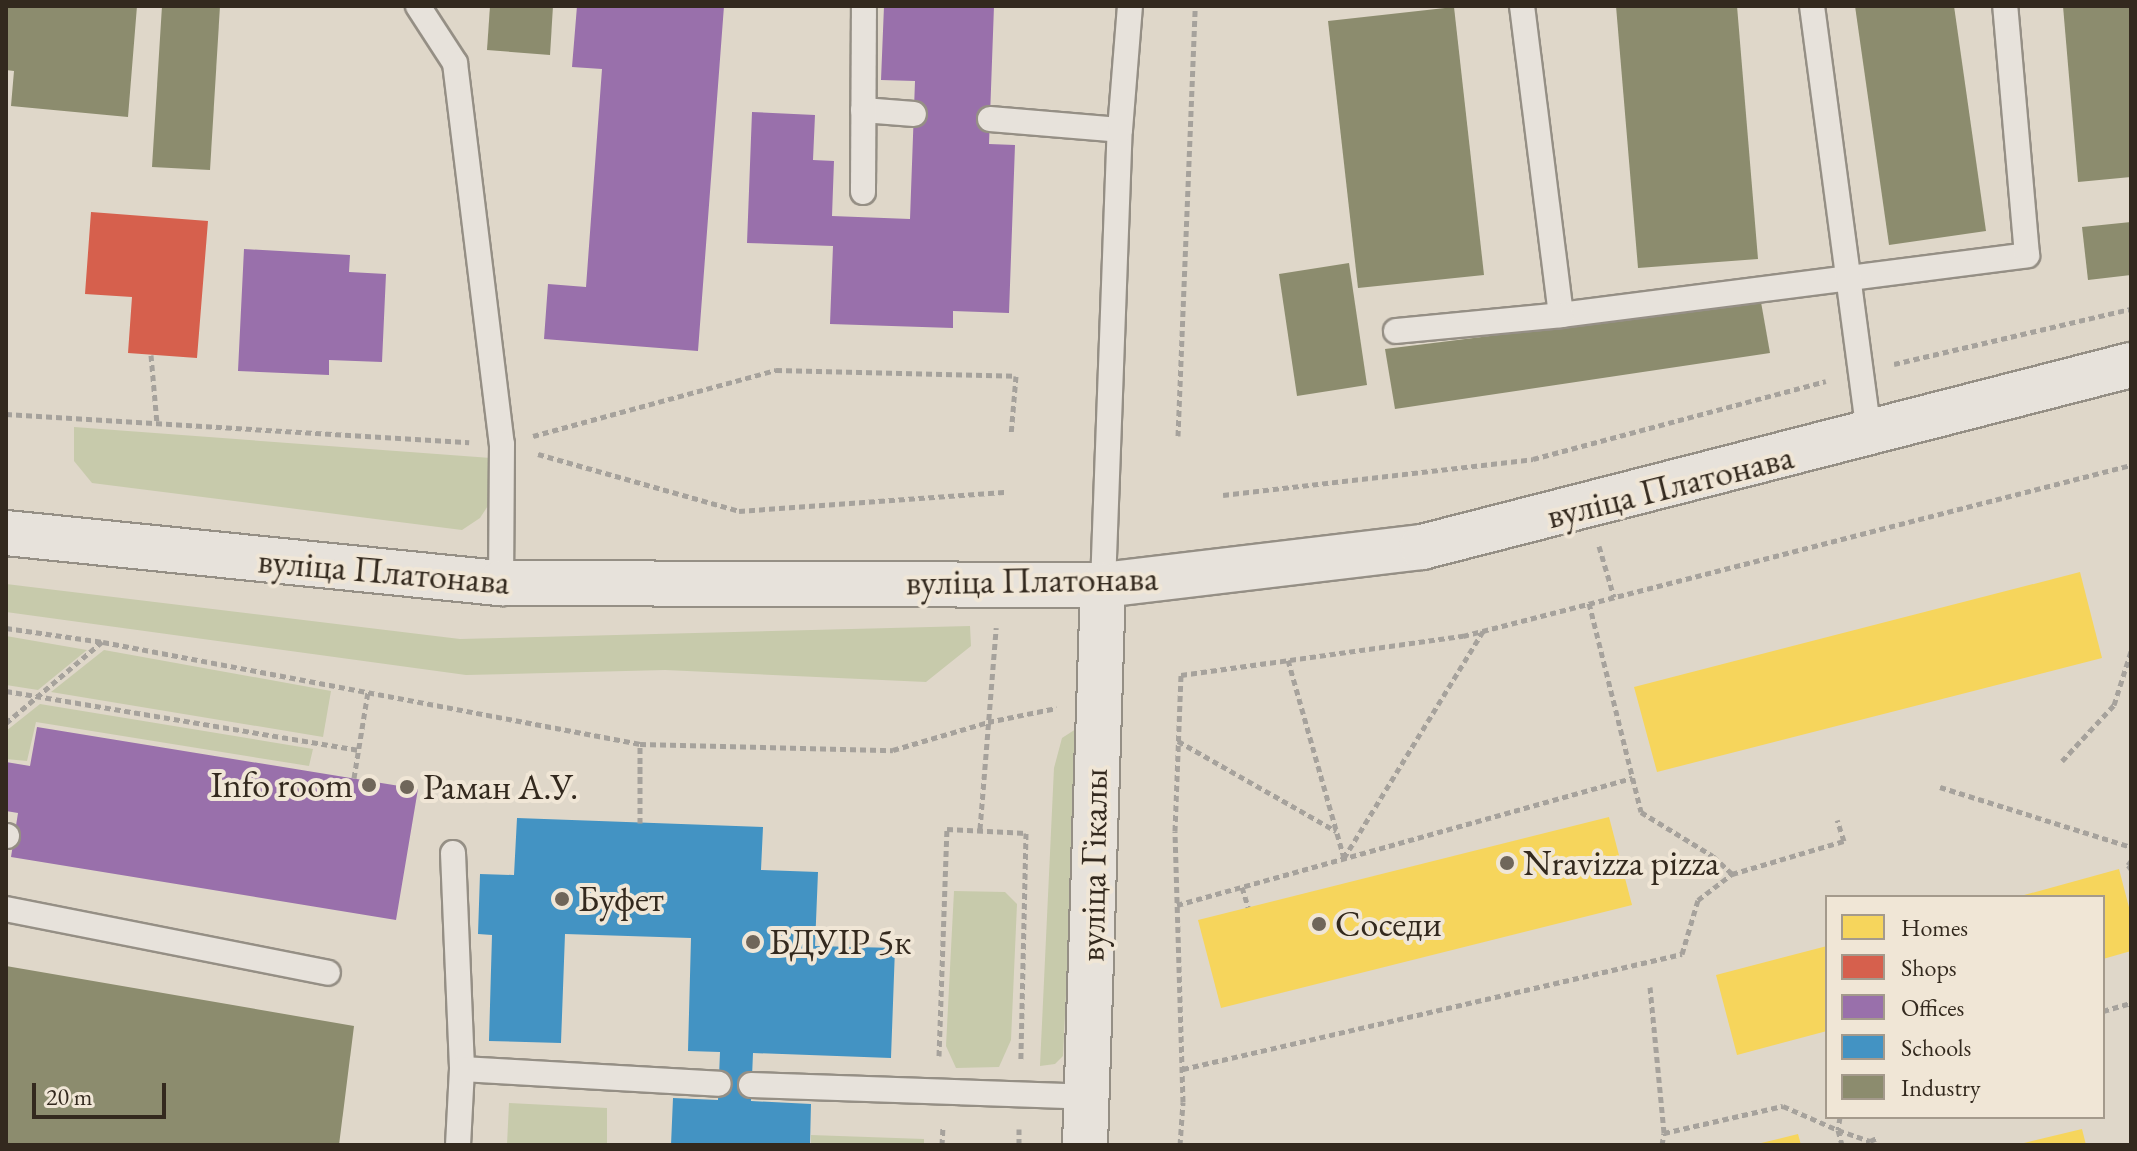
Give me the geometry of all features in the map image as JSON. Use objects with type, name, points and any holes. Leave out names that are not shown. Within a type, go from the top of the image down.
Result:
[{"type":"main road","name":"вуліца Платонава","points":[[6,533],[501,583],[1103,585],[1422,547],[1869,435],[2131,365]]},
{"type":"main road","name":"вуліца Гікалы","points":[[1085,1145],[1103,585]]},
{"type":"lane","points":[[863,192],[864,6]]},
{"type":"lane","points":[[1103,585],[1120,130],[1130,6]]},
{"type":"lane","points":[[1522,6],[1561,315]]},
{"type":"lane","points":[[1812,6],[1869,435]]},
{"type":"lane","points":[[1396,331],[1561,315],[2027,255],[2005,6]]},
{"type":"lane","points":[[423,10],[455,63],[502,444],[501,583]]},
{"type":"lane","points":[[863,110],[914,114]]},
{"type":"lane","points":[[990,119],[1120,130]]},
{"type":"lane","points":[[453,853],[462,1069],[458,1145]]},
{"type":"lane","points":[[6,909],[328,973]]},
{"type":"lane","points":[[462,1069],[719,1084]]},
{"type":"lane","points":[[751,1085],[1087,1097]]},
{"type":"path","points":[[1178,436],[1195,6]]},
{"type":"path","points":[[1223,495],[1533,459],[1861,372],[2131,309]]},
{"type":"path","points":[[151,355],[157,423]]},
{"type":"path","points":[[502,444],[776,370],[1016,376],[1011,435]]},
{"type":"path","points":[[6,414],[502,444],[739,511],[1007,492]]},
{"type":"path","points":[[1180,1145],[1182,1069],[1177,905],[1181,675],[1483,631],[2131,465]]},
{"type":"path","points":[[1588,507],[1614,597]]},
{"type":"path","points":[[1589,603],[1641,812],[1713,856],[1732,874]]},
{"type":"path","points":[[980,830],[997,614]]},
{"type":"path","points":[[6,628],[103,642],[640,744],[893,750],[988,722],[1064,706]]},
{"type":"path","points":[[1344,858],[1483,631]]},
{"type":"path","points":[[6,723],[103,642]]},
{"type":"path","points":[[2062,761],[2114,705],[2131,651]]},
{"type":"path","points":[[1288,660],[1344,858]]},
{"type":"path","points":[[6,691],[359,750]]},
{"type":"path","points":[[354,778],[368,692]]},
{"type":"path","points":[[1178,741],[1336,831]]},
{"type":"path","points":[[640,744],[640,823]]},
{"type":"path","points":[[1177,905],[1633,778]]},
{"type":"path","points":[[1940,787],[2131,847]]},
{"type":"path","points":[[1182,1069],[1682,954],[1698,900],[1732,874],[1844,841],[1837,820]]},
{"type":"path","points":[[942,1145],[943,1094],[937,1045],[947,829],[1026,833],[1019,1145]]},
{"type":"path","points":[[2131,861],[2128,865],[2131,869]]},
{"type":"path","points":[[1242,887],[1248,907]]},
{"type":"path","points":[[1650,987],[1664,1133],[1662,1145]]},
{"type":"path","points":[[2105,1010],[2131,1003]]},
{"type":"path","points":[[1664,1133],[1783,1106],[1870,1141],[1877,1138]]},
{"type":"path","points":[[1840,1119],[1838,1130],[1842,1145]]},
{"type":"green space","points":[[74,427],[491,458],[493,498],[480,518],[462,530],[92,483],[74,461]]},
{"type":"green space","points":[[6,584],[460,639],[970,626],[971,646],[926,682],[665,670],[466,675],[6,612]]},
{"type":"green space","points":[[6,636],[87,650],[38,690],[6,685]]},
{"type":"green space","points":[[104,650],[331,691],[323,737],[51,692]]},
{"type":"green space","points":[[40,704],[313,749],[309,766],[36,722],[27,761],[6,759],[6,731]]},
{"type":"green space","points":[[1079,727],[1063,1056],[1055,1064],[1040,1066],[1054,768],[1062,738]]},
{"type":"green space","points":[[954,891],[1005,892],[1017,904],[1011,1040],[999,1067],[956,1068],[946,1046]]},
{"type":"green space","points":[[509,1103],[607,1108],[607,1145],[507,1145]]},
{"type":"green space","points":[[811,1135],[924,1139],[924,1145],[811,1145]]},
{"type":"building: Homes","points":[[2080,572],[2102,658],[1657,772],[1634,687]]},
{"type":"building: Homes","points":[[1609,817],[1632,905],[1221,1008],[1198,920]]},
{"type":"building: Homes","points":[[2119,869],[2131,915],[2131,951],[2105,958],[2105,895],[2024,895]]},
{"type":"building: Homes","points":[[1825,947],[1825,1032],[1737,1055],[1716,975]]},
{"type":"building: Homes","points":[[2082,1129],[2086,1145],[2020,1145],[2020,1144]]},
{"type":"building: Homes","points":[[1798,1134],[1801,1145],[1757,1145],[1757,1144]]},
{"type":"building: Shops","points":[[91,212],[208,221],[197,358],[128,353],[132,297],[85,294]]},
{"type":"building: Offices","points":[[577,6],[724,6],[698,351],[544,339],[548,284],[586,287],[602,69],[572,67]]},
{"type":"building: Offices","points":[[884,6],[994,6],[989,144],[1015,145],[1009,313],[953,311],[953,328],[830,324],[833,246],[747,243],[752,112],[815,115],[813,160],[834,161],[832,216],[910,219],[915,81],[881,80]]},
{"type":"building: Offices","points":[[244,249],[350,255],[349,272],[386,274],[382,362],[329,360],[329,375],[238,371]]},
{"type":"building: Offices","points":[[37,727],[418,789],[396,920],[11,857],[18,813],[6,811],[6,762],[30,766]]},
{"type":"building: Schools","name":"БДУІР 5к","points":[[517,818],[763,827],[761,870],[818,872],[815,946],[895,948],[891,1058],[753,1053],[751,1101],[811,1104],[810,1145],[671,1145],[673,1098],[718,1100],[720,1052],[688,1051],[691,938],[565,934],[561,1043],[489,1041],[492,935],[478,934],[480,874],[514,875]]},
{"type":"building: Industry","points":[[6,6],[137,6],[128,117],[11,106],[14,71],[6,70]]},
{"type":"building: Industry","points":[[162,6],[220,6],[210,170],[152,167]]},
{"type":"building: Industry","points":[[490,6],[553,6],[550,55],[487,50]]},
{"type":"building: Industry","points":[[1616,6],[1737,6],[1758,259],[1638,268]]},
{"type":"building: Industry","points":[[1855,6],[1954,6],[1986,231],[1889,245]]},
{"type":"building: Industry","points":[[2063,6],[2131,6],[2131,177],[2078,182]]},
{"type":"building: Industry","points":[[1454,7],[1484,275],[1358,288],[1328,21]]},
{"type":"building: Industry","points":[[2131,222],[2131,275],[2088,280],[2082,227]]},
{"type":"building: Industry","points":[[1349,263],[1367,385],[1297,396],[1279,274]]},
{"type":"building: Industry","points":[[1761,302],[1770,353],[1395,409],[1385,349]]},
{"type":"building: Industry","points":[[6,966],[354,1026],[339,1145],[6,1145]]},
{"type":"place","name":"Info room","points":[[369,785]]},
{"type":"place","name":"Раман А.У.","points":[[407,787]]},
{"type":"place","name":"Nravizza pizza","points":[[1507,863]]},
{"type":"place","name":"Буфет","points":[[562,899]]},
{"type":"place","name":"Соседи","points":[[1319,924]]},
{"type":"place","name":"БДУІР 5к","points":[[753,942]]}]
